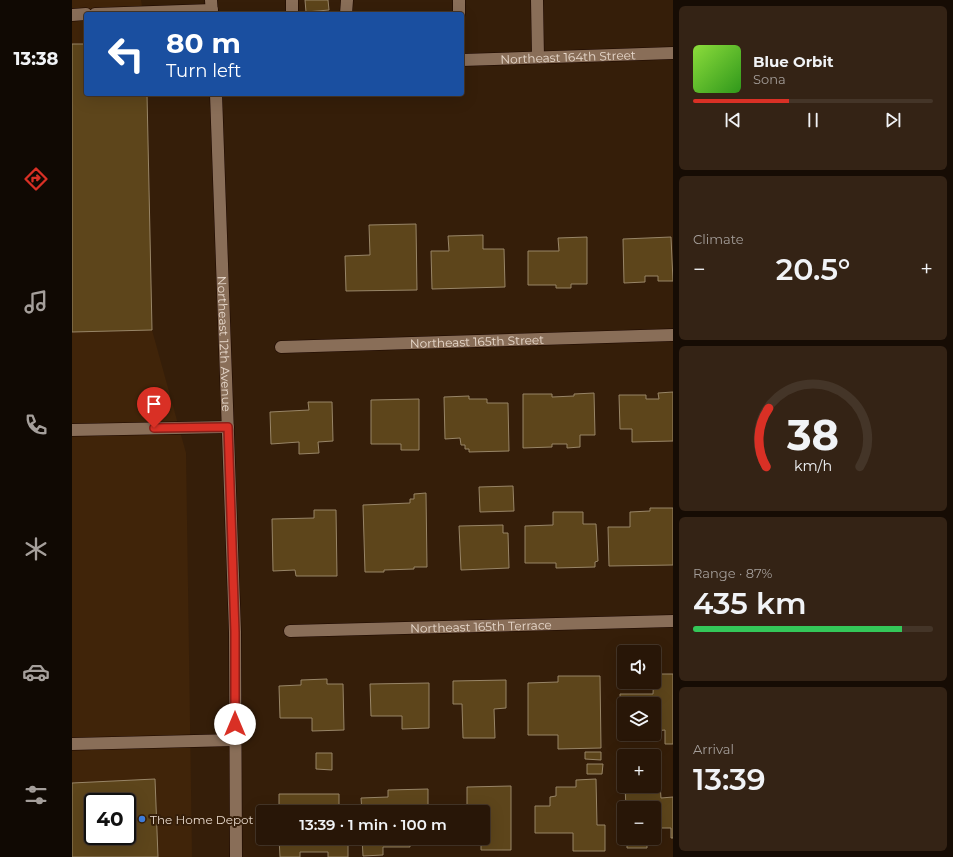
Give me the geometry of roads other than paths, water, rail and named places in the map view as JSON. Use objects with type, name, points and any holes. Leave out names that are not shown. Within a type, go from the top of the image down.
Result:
[{"type":"street","points":[[292,0],[292,12]]},
{"type":"street","points":[[346,12],[347,0]]},
{"type":"street","points":[[459,0],[459,12]]},
{"type":"street","points":[[537,0],[538,57]]},
{"type":"street","points":[[133,12],[212,8]]},
{"type":"street","points":[[72,15],[84,14]]},
{"type":"street","name":"Northeast 164th Street","points":[[464,60],[673,53]]},
{"type":"street","name":"Northeast 12th Avenue","points":[[216,96],[235,632],[236,857]]},
{"type":"street","name":"Northeast 165th Street","points":[[281,347],[673,335]]},
{"type":"street","points":[[72,430],[228,427]]},
{"type":"street","name":"Northeast 165th Terrace","points":[[290,631],[673,621]]},
{"type":"street","points":[[72,744],[235,740]]},
{"type":"place","name":"The Home Depot","points":[[142,819]]}]
